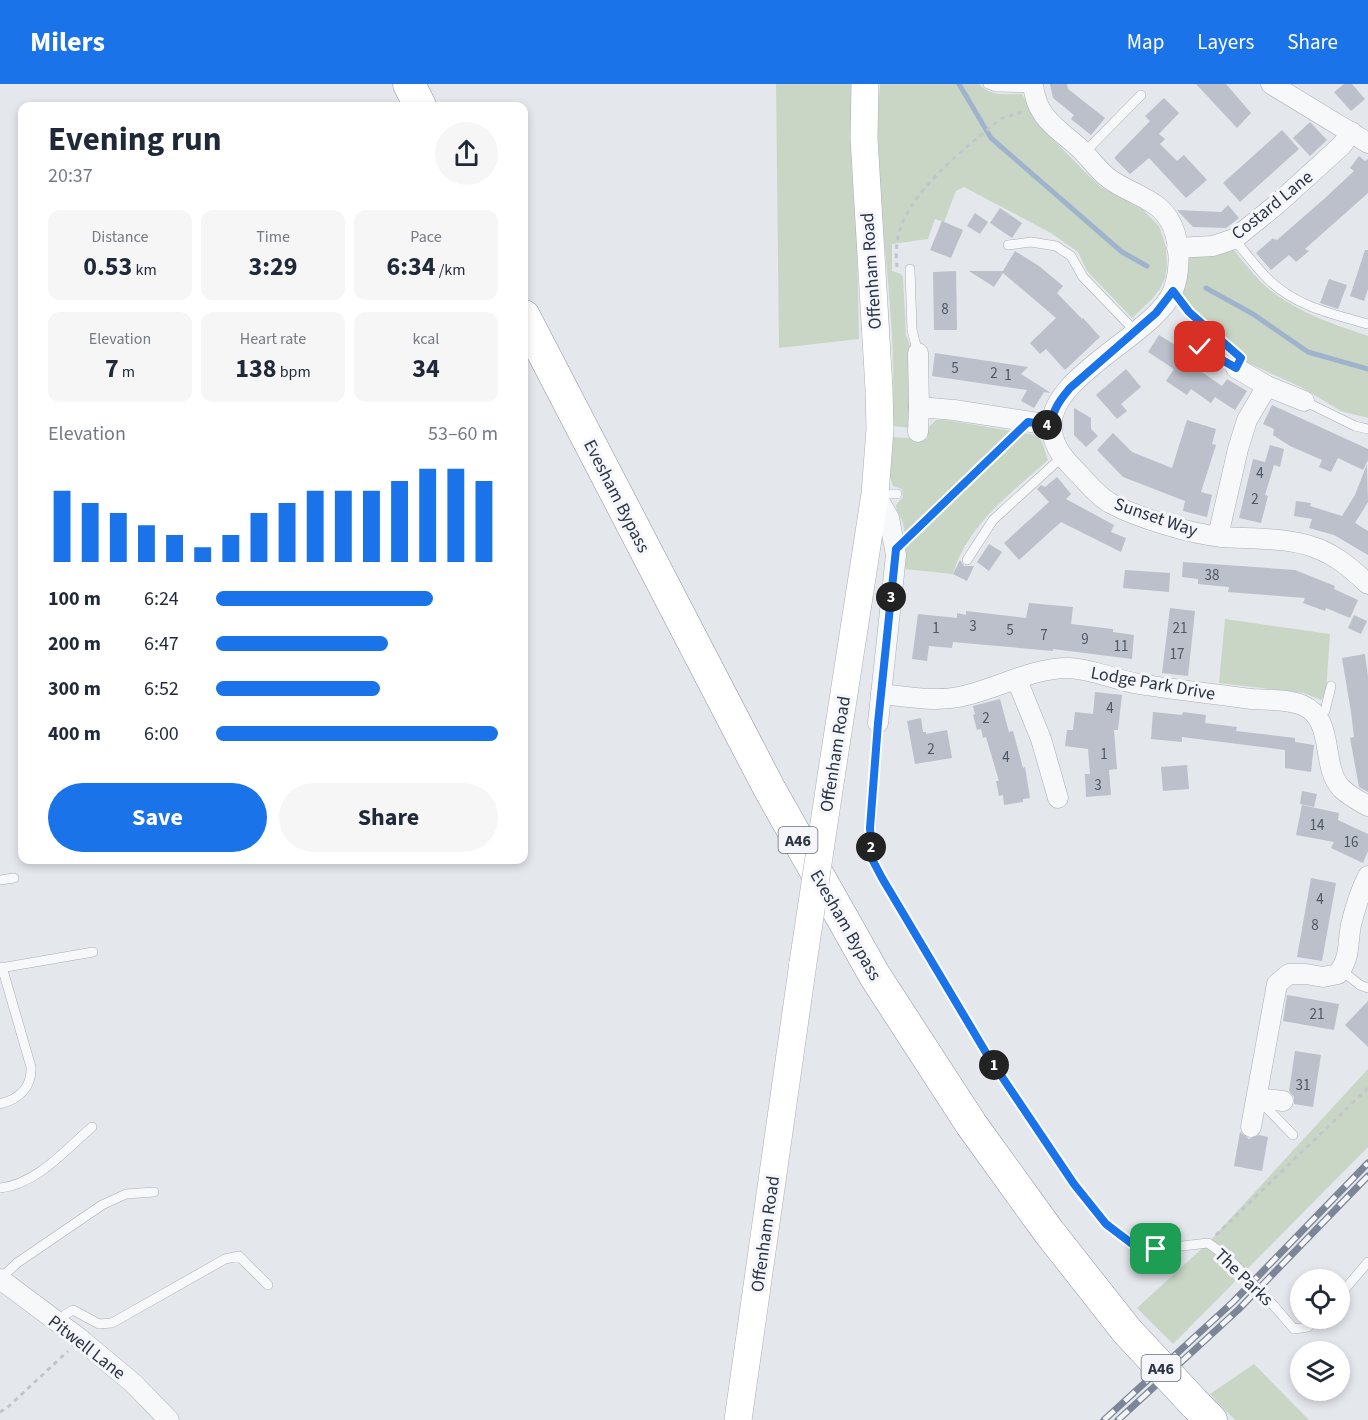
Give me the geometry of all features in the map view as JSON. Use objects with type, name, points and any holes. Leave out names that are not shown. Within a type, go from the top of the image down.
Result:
[{"type":"highway","points":[[409,84],[418,102]]},
{"type":"highway","name":"Evesham Bypass","points":[[528,324],[769,789],[875,976],[971,1124],[1049,1232],[1127,1331],[1203,1412]]},
{"type":"main road","name":"Offenham Road","points":[[738,1420],[831,777],[886,494],[866,196],[865,84]]},
{"type":"street","points":[[1271,84],[1360,138]]},
{"type":"street","points":[[920,407],[1051,425],[1058,402],[1070,388],[1156,313],[1173,291],[1179,260],[1175,233],[1169,219],[1151,201],[1108,178],[1084,153],[1058,132],[1046,119],[1035,93]]},
{"type":"street","name":"Costard Lane","points":[[1177,248],[1213,246],[1234,239],[1333,154],[1360,138]]},
{"type":"street","points":[[918,352],[920,407],[918,432]]},
{"type":"street","points":[[1236,368],[1267,386],[1304,401]]},
{"type":"street","points":[[1218,536],[1247,420],[1267,386]]},
{"type":"street","name":"Sunset Way","points":[[1051,425],[1053,438],[1062,457],[1092,489],[1108,502],[1167,525],[1218,536],[1292,542],[1318,548],[1351,567],[1368,584]]},
{"type":"street","name":"The Parks","points":[[878,723],[896,549],[886,494]]},
{"type":"street","name":"Lodge Park Drive","points":[[881,694],[942,699],[966,696],[1039,672],[1068,668],[1199,693],[1293,702],[1311,711],[1317,717]]},
{"type":"street","points":[[1017,680],[1041,740],[1058,798]]},
{"type":"street","points":[[1317,717],[1323,730],[1332,772],[1340,788],[1368,806]]},
{"type":"street","points":[[1251,1127],[1277,984],[1289,974],[1323,977],[1338,974],[1346,963],[1351,926],[1360,893],[1368,876]]},
{"type":"street","points":[[1257,1098],[1283,1101]]},
{"type":"street","name":"Pitwell Lane","points":[[0,1279],[79,1338],[134,1384],[169,1420]]},
{"type":"lane","points":[[988,84],[1035,93]]},
{"type":"lane","points":[[1084,153],[1141,95]]},
{"type":"lane","points":[[1234,239],[1268,279],[1286,293],[1319,311],[1368,324]]},
{"type":"lane","points":[[1008,245],[1031,242],[1056,246],[1071,256],[1083,277],[1135,331]]},
{"type":"lane","points":[[910,269],[912,330],[918,352]]},
{"type":"lane","points":[[1200,347],[1236,368]]},
{"type":"lane","points":[[1304,401],[1355,426],[1368,429]]},
{"type":"lane","points":[[967,560],[993,520],[1062,457]]},
{"type":"lane","points":[[1317,717],[1325,711],[1331,686]]},
{"type":"lane","name":"The Parks","points":[[878,723],[870,828],[872,859],[988,1056],[1074,1184],[1106,1224],[1131,1243],[1156,1249],[1208,1243],[1225,1255],[1290,1324]]},
{"type":"lane","points":[[0,880],[14,878]]},
{"type":"lane","points":[[0,1104],[23,1092],[32,1077],[1,968],[93,952]]},
{"type":"lane","points":[[1341,970],[1360,985],[1368,988]]},
{"type":"lane","points":[[1257,1098],[1293,1134]]},
{"type":"lane","points":[[0,1188],[10,1187],[34,1177],[92,1127]]},
{"type":"lane","points":[[0,1279],[17,1263],[102,1205],[126,1194],[154,1192]]},
{"type":"lane","points":[[59,1324],[66,1314],[73,1310],[99,1324],[112,1323],[225,1259],[238,1256],[268,1285]]},
{"type":"lane","points":[[1350,1283],[1368,1262]]},
{"type":"path","points":[[910,269],[896,267],[897,243],[903,223],[927,187],[946,165],[972,142],[1035,93]]},
{"type":"path","points":[[1173,291],[1189,312],[1241,358],[1236,368]]},
{"type":"path","points":[[896,549],[1028,422]]},
{"type":"path","points":[[1208,1243],[1368,1088]]},
{"type":"path","points":[[0,1412],[50,1369],[79,1338]]},
{"type":"green space","points":[[776,84],[857,84],[855,150],[859,339],[779,348]]},
{"type":"green space","points":[[880,84],[979,84],[994,93],[1022,94],[1040,126],[1084,171],[1101,187],[1142,209],[1159,226],[1166,247],[1167,267],[1160,289],[1132,318],[1087,271],[1078,252],[1051,233],[964,187],[956,191],[944,222],[935,219],[928,239],[892,244],[892,271],[903,277],[906,335],[911,348],[910,428],[893,426],[892,334],[879,173]]},
{"type":"green space","points":[[1227,242],[1251,272],[1284,300],[1325,321],[1368,336],[1368,418],[1341,411],[1301,387],[1235,357],[1190,323],[1177,304],[1188,273],[1185,247]]},
{"type":"green space","points":[[936,420],[1036,435],[1042,442],[1048,460],[1005,498],[979,525],[960,556],[953,574],[904,569],[905,535],[896,505],[903,497],[902,489],[893,486],[890,477],[891,437],[927,439],[929,427]]},
{"type":"green space","points":[[1225,619],[1330,634],[1326,692],[1321,700],[1304,693],[1219,683]]},
{"type":"green space","points":[[1368,1069],[1368,1147],[1173,1344],[1137,1308],[1208,1243]]},
{"type":"green space","points":[[1254,1364],[1309,1420],[1235,1420],[1210,1394]]},
{"type":"building","points":[[1050,84],[1067,84],[1068,89],[1105,118],[1091,135],[1071,119],[1074,115],[1053,98]]},
{"type":"building","points":[[1196,84],[1226,84],[1251,113],[1237,128]]},
{"type":"building","points":[[1344,84],[1352,84],[1365,99],[1351,111],[1334,92]]},
{"type":"building","points":[[1164,98],[1179,113],[1159,134],[1165,139],[1160,144],[1177,161],[1184,155],[1207,180],[1186,198],[1149,158],[1130,174],[1115,159],[1150,121],[1145,116]]},
{"type":"building","points":[[1310,122],[1327,140],[1310,156],[1293,138]]},
{"type":"building","points":[[1282,130],[1299,149],[1240,202],[1223,183]]},
{"type":"building","points":[[1359,156],[1365,161],[1368,159],[1368,193],[1305,249],[1309,251],[1296,262],[1289,255],[1271,270],[1256,253],[1273,238],[1276,241],[1275,239],[1277,240],[1354,171],[1350,168]]},
{"type":"building","points":[[1228,205],[1239,218],[1226,228],[1193,227],[1177,210],[1221,212]]},
{"type":"building","points":[[1000,208],[1022,223],[1012,238],[990,223]]},
{"type":"building","points":[[975,213],[988,222],[980,234],[967,226]]},
{"type":"building","points":[[942,221],[963,230],[951,258],[930,250]]},
{"type":"building","points":[[1365,250],[1368,250],[1368,289],[1364,301],[1350,296]]},
{"type":"building","points":[[1015,251],[1039,266],[1063,286],[1057,293],[1100,337],[1065,370],[1046,349],[1040,354],[1030,343],[1056,318],[1003,273],[994,287],[969,271],[1003,271]]},
{"type":"building","points":[[956,271],[957,330],[934,330],[933,272]]},
{"type":"building","points":[[1329,279],[1347,285],[1338,309],[1320,303]]},
{"type":"building","points":[[1190,328],[1203,337],[1195,343],[1194,350],[1186,361],[1222,386],[1227,379],[1247,391],[1235,410],[1215,397],[1211,403],[1191,389],[1187,395],[1166,381],[1174,369],[1148,352],[1159,335],[1177,346]]},
{"type":"building","points":[[935,353],[1028,367],[1021,374],[1051,393],[1044,392],[1034,408],[1021,401],[1027,390],[932,376]]},
{"type":"building","points":[[1126,369],[1141,387],[1121,404],[1127,411],[1117,419],[1096,395]]},
{"type":"building","points":[[1272,405],[1368,449],[1368,460],[1363,470],[1338,458],[1331,472],[1319,467],[1322,460],[1290,446],[1273,435],[1274,429],[1263,424]]},
{"type":"building","points":[[1074,408],[1091,418],[1091,429],[1098,436],[1086,447],[1074,435]]},
{"type":"building","points":[[1187,420],[1216,429],[1212,444],[1216,445],[1201,492],[1212,495],[1207,517],[1183,511],[1185,501],[1123,477],[1097,450],[1113,433],[1132,452],[1172,468]]},
{"type":"building","points":[[1270,445],[1284,449],[1280,467],[1274,465],[1265,495],[1268,496],[1261,523],[1239,518],[1253,459],[1265,462]]},
{"type":"building","points":[[1367,464],[1368,502],[1355,523],[1368,531],[1368,555],[1334,535],[1309,528],[1312,519],[1294,516],[1296,501],[1311,503],[1310,506],[1342,516],[1355,495]]},
{"type":"building","points":[[1057,477],[1071,494],[1066,499],[1114,525],[1111,532],[1126,538],[1121,552],[1061,522],[1019,560],[1004,543],[1049,502],[1037,489],[1041,485],[1045,487]]},
{"type":"building","points":[[989,544],[1002,552],[989,571],[977,562]]},
{"type":"building","points":[[960,560],[964,566],[974,566],[967,581],[953,574]]},
{"type":"building","points":[[1183,562],[1295,570],[1335,586],[1334,589],[1358,600],[1350,618],[1326,608],[1325,611],[1303,603],[1305,598],[1228,592],[1229,587],[1198,584],[1198,579],[1182,577]]},
{"type":"building","points":[[1125,570],[1170,573],[1169,592],[1123,588]]},
{"type":"building","points":[[1029,603],[1073,607],[1071,624],[1113,629],[1113,632],[1134,635],[1132,659],[1053,649],[1053,651],[953,642],[952,648],[929,646],[927,661],[912,659],[918,614],[957,618],[957,613],[966,615],[966,611],[1026,618]]},
{"type":"building","points":[[1170,608],[1195,611],[1188,676],[1162,673]]},
{"type":"building","points":[[1354,615],[1367,621],[1361,634],[1348,628]]},
{"type":"building","points":[[1365,654],[1368,677],[1368,792],[1359,787],[1350,738],[1354,737],[1342,658]]},
{"type":"building","points":[[1095,692],[1122,695],[1118,730],[1114,730],[1117,769],[1109,770],[1111,795],[1086,797],[1085,774],[1090,774],[1088,749],[1065,746],[1067,730],[1073,730],[1075,712],[1093,714]]},
{"type":"building","points":[[1000,699],[1009,732],[1013,731],[1023,768],[1025,767],[1030,798],[1023,799],[1023,802],[1004,805],[1003,795],[999,796],[996,781],[999,781],[986,737],[983,738],[981,729],[977,730],[973,715],[975,714],[973,706]]},
{"type":"building","points":[[1153,712],[1206,715],[1205,723],[1237,727],[1236,731],[1295,738],[1295,742],[1314,745],[1311,772],[1285,768],[1285,750],[1182,737],[1182,742],[1151,739]]},
{"type":"building","points":[[921,718],[923,732],[926,734],[947,730],[952,758],[915,764],[907,721]]},
{"type":"building","points":[[1187,765],[1189,789],[1163,791],[1161,767]]},
{"type":"building","points":[[1302,791],[1317,794],[1314,807],[1300,804]]},
{"type":"building","points":[[1302,805],[1339,813],[1338,820],[1368,834],[1368,851],[1363,863],[1331,848],[1334,842],[1296,835]]},
{"type":"building","points":[[1311,878],[1336,883],[1322,961],[1297,957]]},
{"type":"building","points":[[1287,995],[1339,1004],[1334,1030],[1283,1021]]},
{"type":"building","points":[[1368,1001],[1368,1047],[1345,1025]]},
{"type":"building","points":[[1295,1051],[1321,1055],[1313,1107],[1294,1104],[1294,1097],[1289,1091]]},
{"type":"building","points":[[1240,1132],[1249,1139],[1259,1135],[1268,1137],[1262,1171],[1234,1166]]},
{"type":"waterway","points":[[959,84],[991,138],[1122,252],[1147,266]]},
{"type":"waterway","points":[[1206,288],[1253,314],[1308,352],[1368,369]]},
{"type":"railway","points":[[1104,1420],[1233,1302],[1368,1163]]},
{"type":"railway","points":[[1118,1420],[1239,1309],[1368,1176]]},
{"type":"route","points":[[1156,1249],[1131,1243],[1106,1224],[1074,1184],[988,1056],[882,878],[872,859],[870,828],[896,549],[1028,422],[1051,425],[1058,402],[1070,388],[1097,362],[1156,313],[1173,291],[1189,312],[1241,358],[1236,368],[1200,347]]}]
